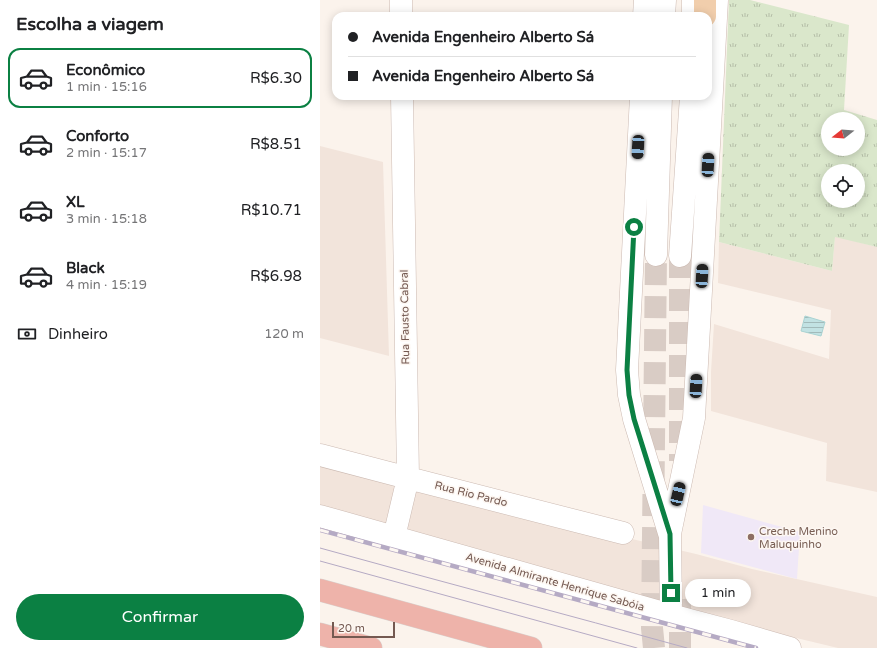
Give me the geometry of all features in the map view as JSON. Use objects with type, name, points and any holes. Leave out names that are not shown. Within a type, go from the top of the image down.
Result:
[{"type":"highway","points":[[320,590],[531,648]]},
{"type":"highway","points":[[321,636],[371,648]]},
{"type":"main road","points":[[705,0],[705,12]]},
{"type":"street","points":[[401,0],[401,12]]},
{"type":"street","points":[[644,12],[645,0]]},
{"type":"street","points":[[664,0],[664,12]]},
{"type":"street","points":[[694,0],[694,12]]},
{"type":"street","points":[[712,91],[717,0]]},
{"type":"street","name":"Rua Fausto Cabral","points":[[394,537],[408,478],[402,100]]},
{"type":"street","points":[[641,100],[627,370],[629,395],[634,419],[670,534]]},
{"type":"street","points":[[656,255],[661,100]]},
{"type":"street","points":[[680,256],[691,100]]},
{"type":"street","points":[[671,615],[670,534],[694,418],[711,100]]},
{"type":"street","name":"Rua Rio Pardo","points":[[320,455],[623,533]]},
{"type":"street","points":[[652,478],[661,491],[666,494],[673,494],[681,485]]},
{"type":"street","name":"Avenida Almirante Henrique Sabóia","points":[[320,516],[790,648]]},
{"type":"shaded area","points":[[320,146],[383,162],[389,356],[320,338]]},
{"type":"shaded area","points":[[835,236],[877,247],[877,492],[826,481],[827,443],[711,411],[711,372],[714,324],[829,359],[831,310],[718,283],[719,242],[832,271]]},
{"type":"shaded area","points":[[320,449],[632,539],[752,569],[877,597],[877,648],[838,648],[683,611],[320,511]]},
{"type":"shaded area","name":"Creche Menino Maluquinho","points":[[703,505],[800,532],[797,579],[701,553]]},
{"type":"green space","points":[[729,0],[750,0],[849,25],[844,110],[851,112],[821,112],[821,156],[865,156],[865,116],[877,120],[877,247],[835,237],[832,271],[719,242]]},
{"type":"water","points":[[805,316],[825,322],[821,336],[801,331]]},
{"type":"tunnel","points":[[654,648],[652,628],[656,255]]},
{"type":"tunnel","points":[[680,256],[680,461]]},
{"type":"tunnel","points":[[680,599],[680,648]]},
{"type":"tram line","points":[[320,548],[687,648]]},
{"type":"tram line","points":[[320,561],[637,648]]},
{"type":"railway","points":[[320,530],[756,648]]},
{"type":"place","name":"Creche Menino Maluquinho","points":[[751,537]]},
{"type":"route","points":[[634,227],[627,370],[629,395],[634,419],[670,534],[671,593]]}]
